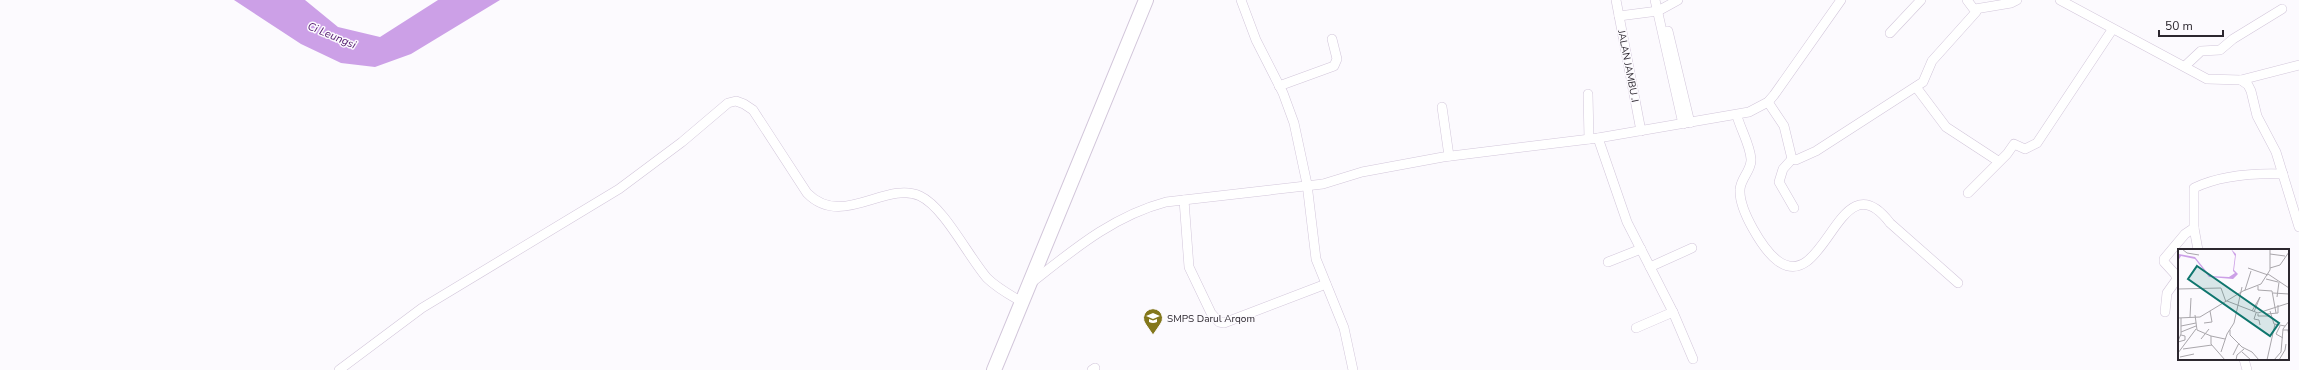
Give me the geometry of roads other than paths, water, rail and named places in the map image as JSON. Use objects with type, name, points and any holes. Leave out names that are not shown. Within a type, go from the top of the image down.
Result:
[{"type":"main road","points":[[994,370],[1146,0]]},
{"type":"street","points":[[1241,0],[1256,40],[1279,86],[1294,123],[1307,184],[1316,259],[1344,328],[1353,370]]},
{"type":"street","name":"JALAN JAMBU .I","points":[[1616,0],[1641,131]]},
{"type":"street","points":[[1655,0],[1661,10]]},
{"type":"street","points":[[1661,0],[1661,10],[1686,124]]},
{"type":"street","points":[[1619,16],[1661,10],[1678,0]]},
{"type":"street","points":[[1031,283],[1102,229],[1125,216],[1147,207],[1184,200],[1307,184],[1323,184],[1362,172],[1449,156],[1594,138],[1737,116],[1749,112],[1768,102],[1794,68],[1841,0]]},
{"type":"street","points":[[1890,33],[1920,0]]},
{"type":"street","points":[[1966,0],[1975,9]]},
{"type":"street","points":[[1975,9],[2011,3],[2017,0]]},
{"type":"street","points":[[2060,0],[2112,30],[2185,66],[2200,77],[2207,79],[2240,80],[2299,65]]},
{"type":"street","points":[[1792,159],[1796,160],[1816,152],[1926,79],[1932,61],[1973,18],[1975,9]]},
{"type":"street","points":[[2185,66],[2201,51],[2220,50],[2233,39],[2282,9]]},
{"type":"street","points":[[1968,193],[2014,144],[2025,149],[2037,143],[2112,30]]},
{"type":"street","points":[[1279,86],[1334,66],[1337,59],[1332,39]]},
{"type":"street","points":[[2240,80],[2248,85],[2251,90],[2257,116],[2276,152],[2299,227]]},
{"type":"street","points":[[1916,87],[1946,127],[1998,161]]},
{"type":"street","points":[[1588,94],[1594,138],[1627,222],[1673,312],[1693,359]]},
{"type":"street","points":[[339,370],[422,308],[619,189],[682,142],[720,108],[736,101],[753,110],[807,193],[814,200],[822,205],[844,206],[901,194],[919,196],[928,201],[940,215],[986,277],[1001,289],[1022,302]]},
{"type":"street","points":[[1768,102],[1784,126],[1792,159]]},
{"type":"street","points":[[1442,108],[1449,156]]},
{"type":"street","points":[[1737,116],[1751,160],[1740,189],[1742,203],[1759,238],[1778,261],[1796,266],[1808,261],[1816,254],[1844,213],[1858,206],[1866,206],[1882,212],[1890,223],[1958,283]]},
{"type":"street","points":[[1792,159],[1783,169],[1779,182],[1794,208]]},
{"type":"street","points":[[2198,249],[2194,228],[2194,188],[2214,181],[2243,175],[2282,174]]},
{"type":"street","points":[[1184,200],[1189,268],[1211,313],[1219,322],[1224,323],[1326,284]]},
{"type":"street","points":[[2165,312],[2168,293],[2177,279],[2175,274],[2164,262],[2164,258],[2185,234],[2194,228]]},
{"type":"street","points":[[1650,266],[1692,248]]},
{"type":"street","points":[[1608,262],[1641,249]]},
{"type":"street","points":[[1636,328],[1673,312]]},
{"type":"street","points":[[2244,360],[2247,370]]},
{"type":"water","name":"Ci Leungsi","points":[[234,0],[305,0],[338,27],[380,37],[438,0],[500,0],[411,54],[375,67],[341,63],[301,44]]},
{"type":"place","name":"SMPS Darul Arqom","points":[[1153,335]]}]
